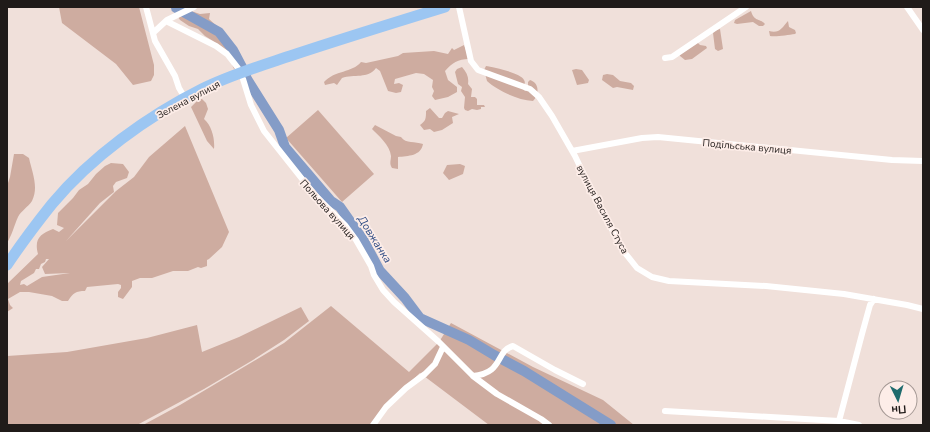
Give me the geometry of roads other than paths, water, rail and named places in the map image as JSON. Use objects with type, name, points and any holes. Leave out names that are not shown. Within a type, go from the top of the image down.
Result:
[{"type":"highway","name":"Зелена вулиця","points":[[7,265],[53,204],[97,159],[144,123],[185,98],[226,78],[337,40],[445,7]]},
{"type":"street","points":[[146,7],[153,33],[162,54],[175,76],[179,88],[185,98]]},
{"type":"street","points":[[153,33],[166,21],[194,7]]},
{"type":"street","name":"вулиця Василя Стуса","points":[[459,7],[471,61],[474,67],[484,73],[530,89],[539,97],[572,151],[600,208],[625,253],[636,268],[652,277],[670,281],[766,286],[874,299],[907,305],[923,310]]},
{"type":"street","points":[[665,58],[672,57],[746,7]]},
{"type":"street","points":[[907,7],[923,30]]},
{"type":"street","points":[[166,21],[216,46],[227,54],[238,68]]},
{"type":"street","name":"Польова вулиця","points":[[243,79],[251,105],[264,131],[314,194],[345,226],[356,240],[383,290],[394,302],[456,358],[473,376],[497,394],[549,425]]},
{"type":"street","name":"Подільська вулиця","points":[[572,151],[642,138],[658,137],[892,160],[923,161]]},
{"type":"street","points":[[839,421],[870,305],[874,299]]},
{"type":"street","points":[[473,376],[482,375],[490,371],[498,363],[506,349],[514,346],[555,370],[583,384]]},
{"type":"street","points":[[373,425],[386,407],[435,364],[443,347]]},
{"type":"street","points":[[665,411],[839,421],[859,425]]},
{"type":"waterway","name":"Довжанка","points":[[176,7],[219,32],[233,50],[247,79],[279,130],[285,147],[331,201],[340,207],[364,241],[380,271],[405,298],[420,318],[469,340],[524,371],[611,425]]}]
